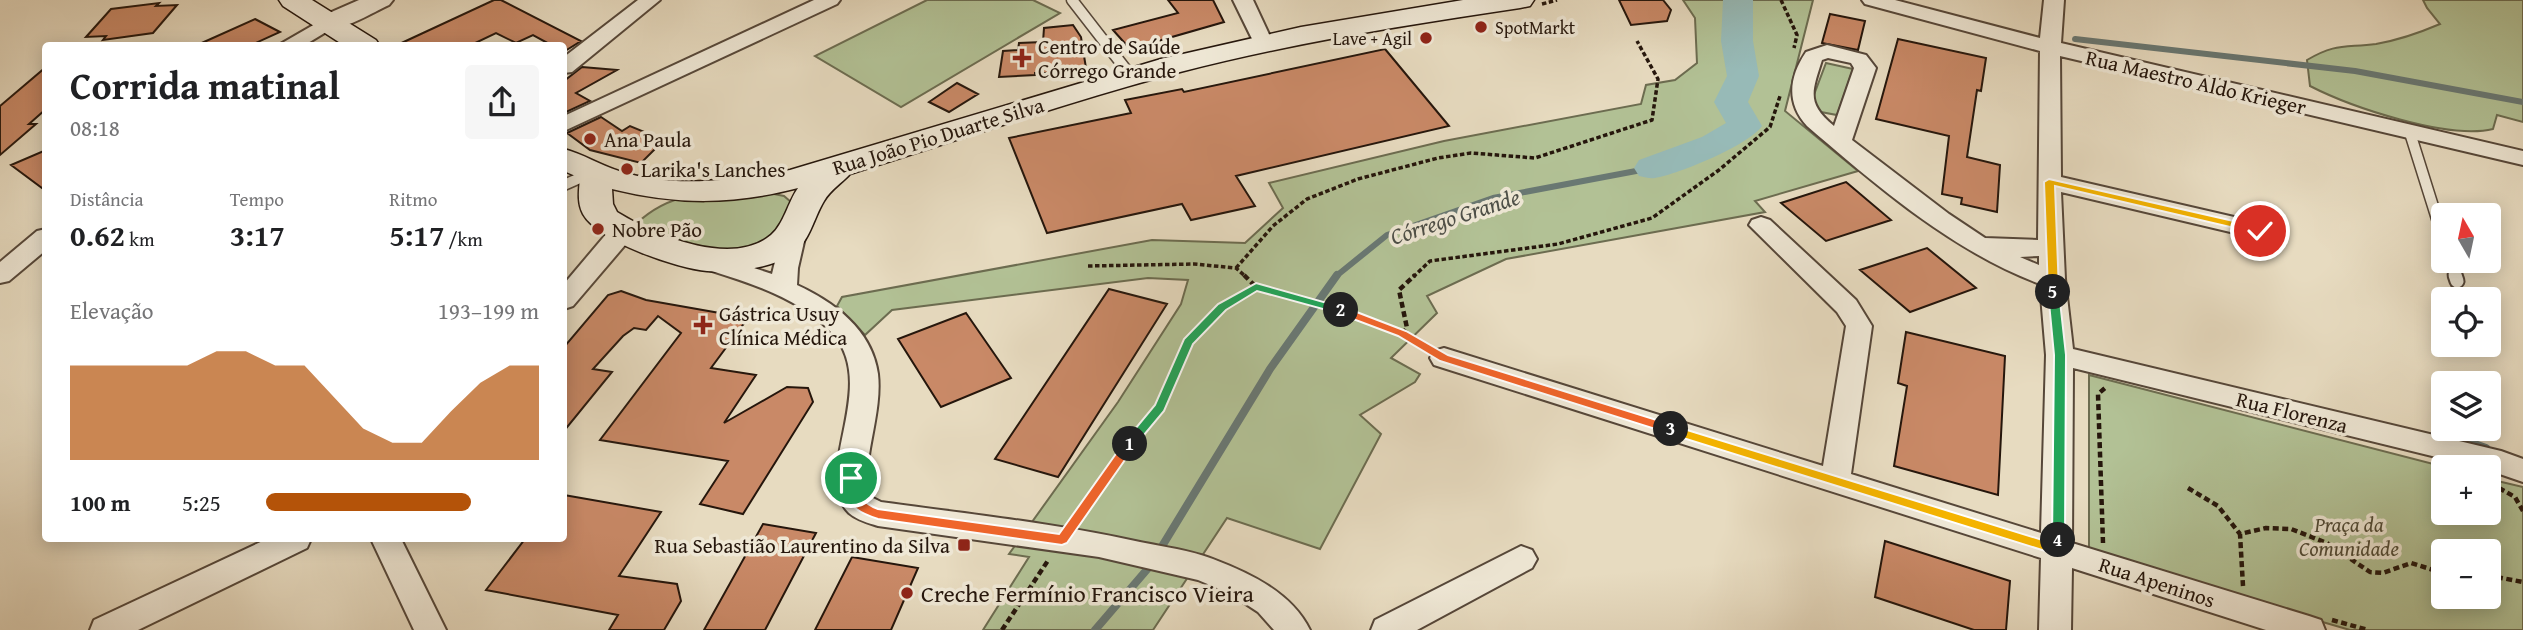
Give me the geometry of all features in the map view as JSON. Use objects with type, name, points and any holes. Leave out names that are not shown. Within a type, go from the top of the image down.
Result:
[{"type":"main road","name":"Rua João Pio Duarte Silva","points":[[579,173],[640,187],[684,192],[728,192],[768,187],[838,168],[1131,76],[1263,43],[1520,0]]},
{"type":"main road","points":[[317,8],[361,42]]},
{"type":"main road","points":[[579,173],[596,200],[599,214],[622,232],[703,259],[762,254],[779,246],[799,221],[809,197],[838,168]]},
{"type":"main road","points":[[768,187],[786,190],[798,197],[799,221]]},
{"type":"main road","points":[[622,232],[643,209],[660,199],[684,192]]},
{"type":"street","points":[[567,65],[650,0]]},
{"type":"street","points":[[567,123],[830,0]]},
{"type":"street","points":[[1243,0],[1263,43]]},
{"type":"street","name":"Rua Maestro Aldo Krieger","points":[[1872,0],[2050,47],[2523,158]]},
{"type":"street","points":[[2054,0],[2050,47],[2049,182],[2052,279],[2060,355],[2055,630]]},
{"type":"street","points":[[290,42],[317,8],[364,3]]},
{"type":"street","points":[[1840,142],[1975,245],[2012,265],[2052,279]]},
{"type":"street","points":[[2049,182],[2260,231]]},
{"type":"street","points":[[784,289],[785,268],[799,221]]},
{"type":"street","points":[[1761,225],[1847,306],[1859,326],[1835,481]]},
{"type":"street","points":[[567,296],[622,232]]},
{"type":"street","points":[[0,275],[42,240]]},
{"type":"street","points":[[1975,245],[2027,249],[2051,247]]},
{"type":"street","points":[[703,259],[806,300],[837,322],[855,344],[864,372],[851,478],[852,495],[861,508],[878,514],[1138,551],[1203,568],[1240,584],[1269,603],[1294,630]]},
{"type":"street","name":"Rua Florenza","points":[[2060,355],[2501,462],[2523,471]]},
{"type":"street","name":"Rua Apeninos","points":[[1444,358],[2309,630]]},
{"type":"street","points":[[106,630],[290,542]]},
{"type":"street","points":[[387,542],[430,630]]},
{"type":"street","points":[[1387,630],[1521,559]]},
{"type":"lane","points":[[1072,0],[1131,76]]},
{"type":"lane","points":[[2410,133],[2432,203]]},
{"type":"lane","points":[[2454,273],[2457,281]]},
{"type":"path","points":[[1781,0],[1797,35],[1791,59]]},
{"type":"path","points":[[1236,268],[1273,226],[1307,199],[1358,179],[1438,158],[1471,153],[1535,158],[1652,120],[1658,79],[1637,41]]},
{"type":"path","points":[[1402,334],[1407,328],[1398,290],[1430,261],[1559,244],[1652,218],[1719,170],[1770,127],[1782,93]]},
{"type":"path","points":[[1088,266],[1194,264],[1236,268],[1256,287],[1356,315],[1402,334],[1444,358]]},
{"type":"path","points":[[1002,630],[1062,539],[1131,442],[1160,407],[1188,342],[1222,307],[1256,287]]},
{"type":"path","points":[[2102,542],[2098,394],[2104,388],[2111,388]]},
{"type":"path","points":[[2188,488],[2213,500],[2229,515],[2240,534],[2243,594]]},
{"type":"path","points":[[2501,490],[2515,497],[2523,511]]},
{"type":"path","points":[[2240,534],[2274,526],[2296,530],[2319,538],[2370,572],[2382,573],[2402,564],[2418,564],[2431,569]]},
{"type":"path","points":[[2501,578],[2523,582]]},
{"type":"green space","points":[[927,0],[1033,0],[1060,13],[901,107],[815,56]]},
{"type":"green space","points":[[1683,0],[1813,0],[1785,111],[1858,171],[1755,201],[1765,212],[1506,259],[1427,296],[1437,313],[1391,358],[1420,374],[1415,382],[1360,415],[1381,434],[1320,549],[1227,518],[1153,630],[983,630],[1029,557],[1009,554],[1118,402],[1181,304],[1188,280],[1148,278],[892,310],[865,335],[837,306],[842,297],[1152,240],[1245,243],[1283,208],[1269,183],[1444,141],[1641,104],[1646,85],[1675,80],[1697,63],[1695,18]]},
{"type":"green space","points":[[2423,0],[2523,0],[2523,122],[2497,115],[2493,129],[2451,130],[2426,126],[2374,112],[2310,86],[2307,60],[2317,55],[2340,47],[2393,40],[2440,24]]},
{"type":"green space","points":[[1826,63],[1853,69],[1837,115],[1821,112],[1812,100]]},
{"type":"green space","points":[[764,192],[784,196],[799,209],[763,249],[707,254],[630,230],[660,206],[676,200],[709,194]]},
{"type":"green space","name":"Praça da Comunidade","points":[[2089,375],[2431,463],[2431,525],[2501,525],[2501,482],[2523,487],[2523,630],[2350,630],[2089,554]]},
{"type":"water","points":[[1735,0],[1743,1],[1746,76],[1735,102],[1741,126],[1727,141],[1655,172],[1652,168],[1727,136],[1736,126],[1727,101],[1738,77]]},
{"type":"building","points":[[494,0],[501,0],[581,41],[567,50],[567,42],[546,42],[533,35],[514,42],[496,33],[477,42],[404,42]]},
{"type":"building","points":[[1168,0],[1213,0],[1224,22],[1130,49],[1113,30],[1178,13]]},
{"type":"building","points":[[1619,0],[1663,0],[1671,10],[1667,21],[1631,25]]},
{"type":"building","points":[[159,3],[156,6],[177,5],[153,33],[103,40],[106,36],[86,37],[111,9]]},
{"type":"building","points":[[1830,14],[1865,21],[1858,50],[1822,43]]},
{"type":"building","points":[[255,19],[280,32],[258,42],[204,42]]},
{"type":"building","points":[[1073,25],[1081,37],[1086,68],[1050,68],[1050,73],[999,77],[1003,51],[1018,50],[1019,43],[1043,42],[1044,28]]},
{"type":"building","points":[[1898,39],[1986,58],[1981,91],[1977,90],[1967,157],[2000,165],[1997,212],[1961,204],[1962,198],[1942,194],[1949,136],[1876,119]]},
{"type":"building","points":[[1385,49],[1449,126],[1236,176],[1255,206],[1191,220],[1182,204],[1047,233],[1009,138],[1131,113],[1125,100],[1182,89],[1184,92]]},
{"type":"building","points":[[582,67],[617,70],[576,93],[590,101],[567,112],[567,79]]},
{"type":"building","points":[[42,70],[42,113],[29,124],[36,124],[0,155],[0,106]]},
{"type":"building","points":[[957,83],[978,94],[949,112],[929,102]]},
{"type":"building","points":[[601,117],[622,131],[630,126],[664,140],[641,163],[590,150],[567,133]]},
{"type":"building","points":[[42,152],[42,188],[11,165]]},
{"type":"building","points":[[1846,182],[1891,220],[1826,241],[1781,203]]},
{"type":"building","points":[[1927,248],[1976,288],[1910,312],[1860,270]]},
{"type":"building","points":[[1109,289],[1167,304],[1058,477],[995,459]]},
{"type":"building","points":[[621,291],[646,300],[748,318],[711,368],[756,375],[724,423],[787,387],[808,388],[813,402],[743,514],[700,504],[728,461],[600,440],[681,333],[658,316],[646,330],[634,328],[623,336],[593,369],[612,372],[567,427],[567,343],[608,295]]},
{"type":"building","points":[[966,313],[1011,378],[941,407],[898,339]]},
{"type":"building","points":[[1906,332],[2005,356],[1998,495],[1894,466],[1907,386],[1898,383]]},
{"type":"building","points":[[567,496],[661,512],[619,576],[677,584],[681,601],[664,630],[609,630],[618,615],[486,590],[523,542],[567,542]]},
{"type":"building","points":[[763,524],[816,533],[765,630],[704,630]]},
{"type":"building","points":[[1885,541],[2010,581],[2006,630],[1974,630],[1875,597]]},
{"type":"building","points":[[852,557],[918,568],[891,630],[815,630]]},
{"type":"waterway","name":"Córrego Grande","points":[[1652,168],[1714,144],[1745,126],[1731,102],[1743,76],[1737,41],[1738,0]]},
{"type":"waterway","points":[[2075,39],[2355,71],[2523,102]]},
{"type":"waterway","name":"Córrego Grande","points":[[1336,276],[1387,235],[1493,198],[1652,168]]},
{"type":"waterway","name":"Córrego Grande","points":[[1095,630],[1150,566],[1270,369],[1336,276]]},
{"type":"waterway","points":[[2469,442],[2486,448]]},
{"type":"place","name":"SpotMarkt","points":[[1481,27]]},
{"type":"place","name":"Lave + Agil","points":[[1426,38]]},
{"type":"place","name":"Centro de Saúde Córrego Grande","points":[[1022,58]]},
{"type":"place","name":"Ana Paula","points":[[590,139]]},
{"type":"place","name":"Larika's Lanches","points":[[627,169]]},
{"type":"place","name":"Nobre Pão","points":[[598,229]]},
{"type":"place","name":"Gástrica Usuy Clínica Médica","points":[[703,325]]},
{"type":"place","name":"Rua Sebastião Laurentino da Silva","points":[[964,545]]},
{"type":"place","name":"Creche Fermínio Francisco Vieira","points":[[907,593]]},
{"type":"route","points":[[851,478],[852,495],[861,508],[878,514],[1062,539],[1131,442],[1160,407],[1188,342],[1222,307],[1256,287],[1356,315],[1402,334],[1444,358],[2058,550],[2060,355],[2052,279],[2049,182],[2260,231]]}]
